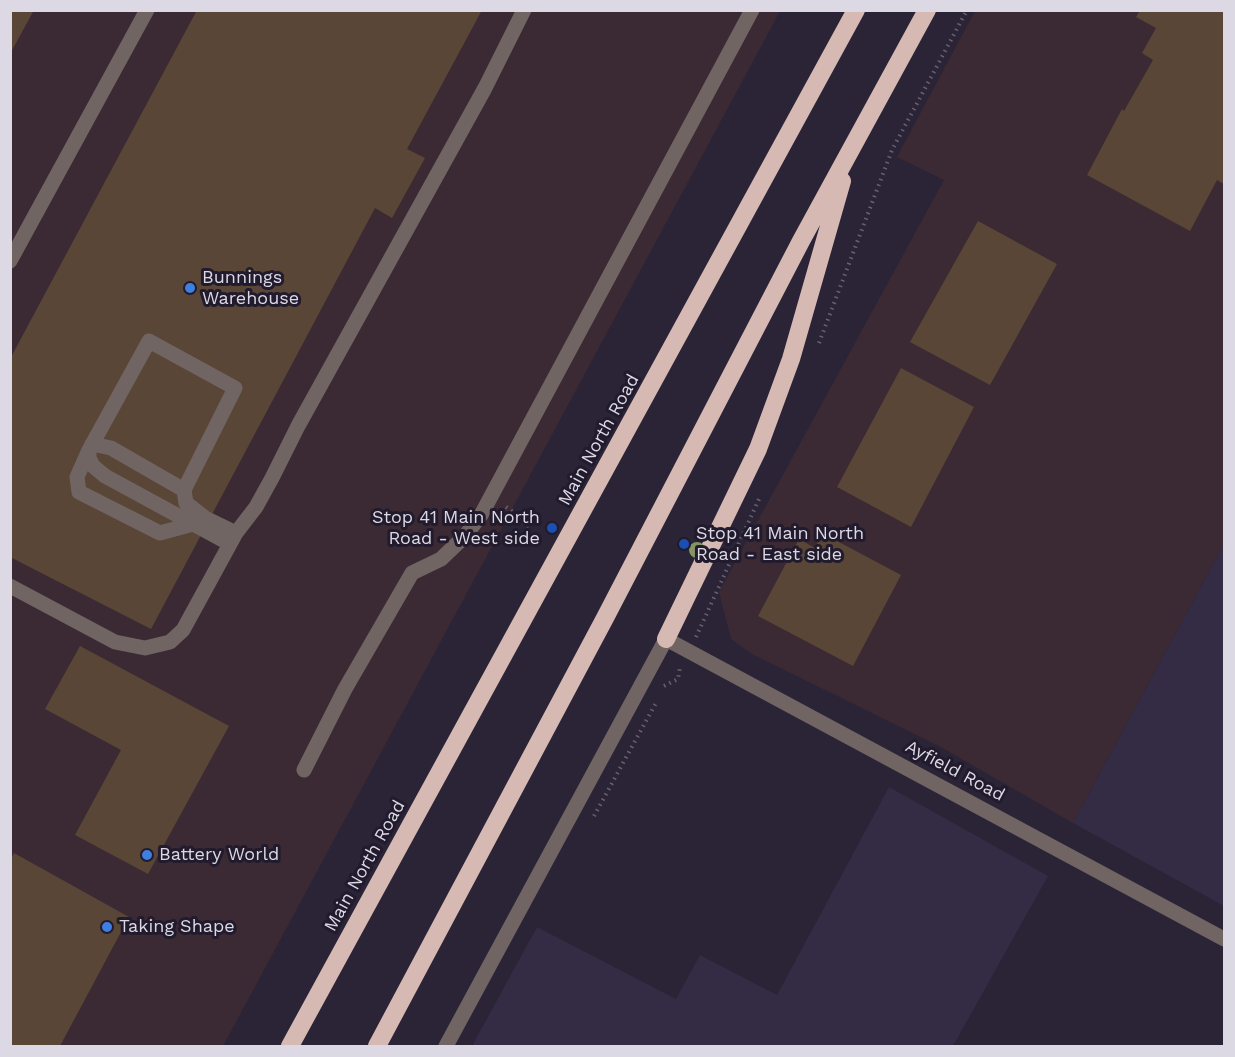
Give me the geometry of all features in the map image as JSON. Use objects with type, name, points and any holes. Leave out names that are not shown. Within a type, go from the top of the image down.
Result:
[{"type":"highway","name":"Main North Road","points":[[290,1047],[856,10]]},
{"type":"highway","points":[[376,1047],[927,10]]},
{"type":"highway","points":[[666,639],[758,449],[791,359],[851,150]]},
{"type":"street","points":[[10,261],[147,10]]},
{"type":"street","points":[[10,586],[115,642],[146,648],[170,642],[183,630],[233,538],[266,488],[485,88],[524,10]]},
{"type":"street","points":[[304,770],[345,689],[412,573],[441,559],[465,536],[489,498],[752,10]]},
{"type":"street","points":[[193,524],[160,533],[79,492],[77,477],[90,447],[149,341],[235,388],[184,490],[186,503],[233,538]]},
{"type":"street","points":[[90,447],[93,466],[105,476],[193,524],[233,538]]},
{"type":"street","points":[[90,447],[111,448],[184,490]]},
{"type":"street","points":[[446,1047],[666,639]]},
{"type":"street","name":"Ayfield Road","points":[[666,639],[1224,939]]},
{"type":"path","points":[[489,498],[515,513],[532,538],[542,546]]},
{"type":"shaded area","points":[[10,11],[780,11],[223,1046],[11,1046]]},
{"type":"shaded area","points":[[975,11],[1224,11],[1224,544],[1073,823],[941,747],[752,654],[731,639],[719,592],[944,180],[897,157]]},
{"type":"shaded area","points":[[1224,544],[1224,906],[1073,823]]},
{"type":"shaded area","points":[[889,787],[1048,876],[953,1046],[472,1046],[537,927],[676,999],[700,955],[777,995]]},
{"type":"building","points":[[10,10],[34,10],[10,54]]},
{"type":"building","name":"Bunnings Warehouse","points":[[197,10],[482,10],[407,149],[425,158],[392,218],[375,208],[151,629],[10,557],[10,359]]},
{"type":"building","points":[[1140,10],[1224,10],[1224,184],[1217,180],[1190,231],[1087,175],[1122,109],[1124,111],[1153,60],[1142,53],[1156,28],[1136,17]]},
{"type":"building","points":[[978,221],[1057,264],[990,385],[910,342]]},
{"type":"building","points":[[901,368],[974,407],[911,527],[837,487]]},
{"type":"building","points":[[822,533],[901,575],[853,666],[758,616],[799,539],[815,548]]},
{"type":"building","points":[[80,646],[229,726],[148,874],[75,835],[121,750],[45,709]]},
{"type":"building","points":[[14,853],[129,917],[60,1046],[10,1046],[10,860]]},
{"type":"place","name":"Bunnings Warehouse","points":[[190,288]]},
{"type":"place","name":"Stop 41 Main North Road - West side","points":[[552,528]]},
{"type":"place","name":"Stop 41 Main North Road - East side","points":[[684,544]]},
{"type":"place","name":"Battery World","points":[[147,855]]},
{"type":"place","name":"Taking Shape","points":[[107,927]]}]
